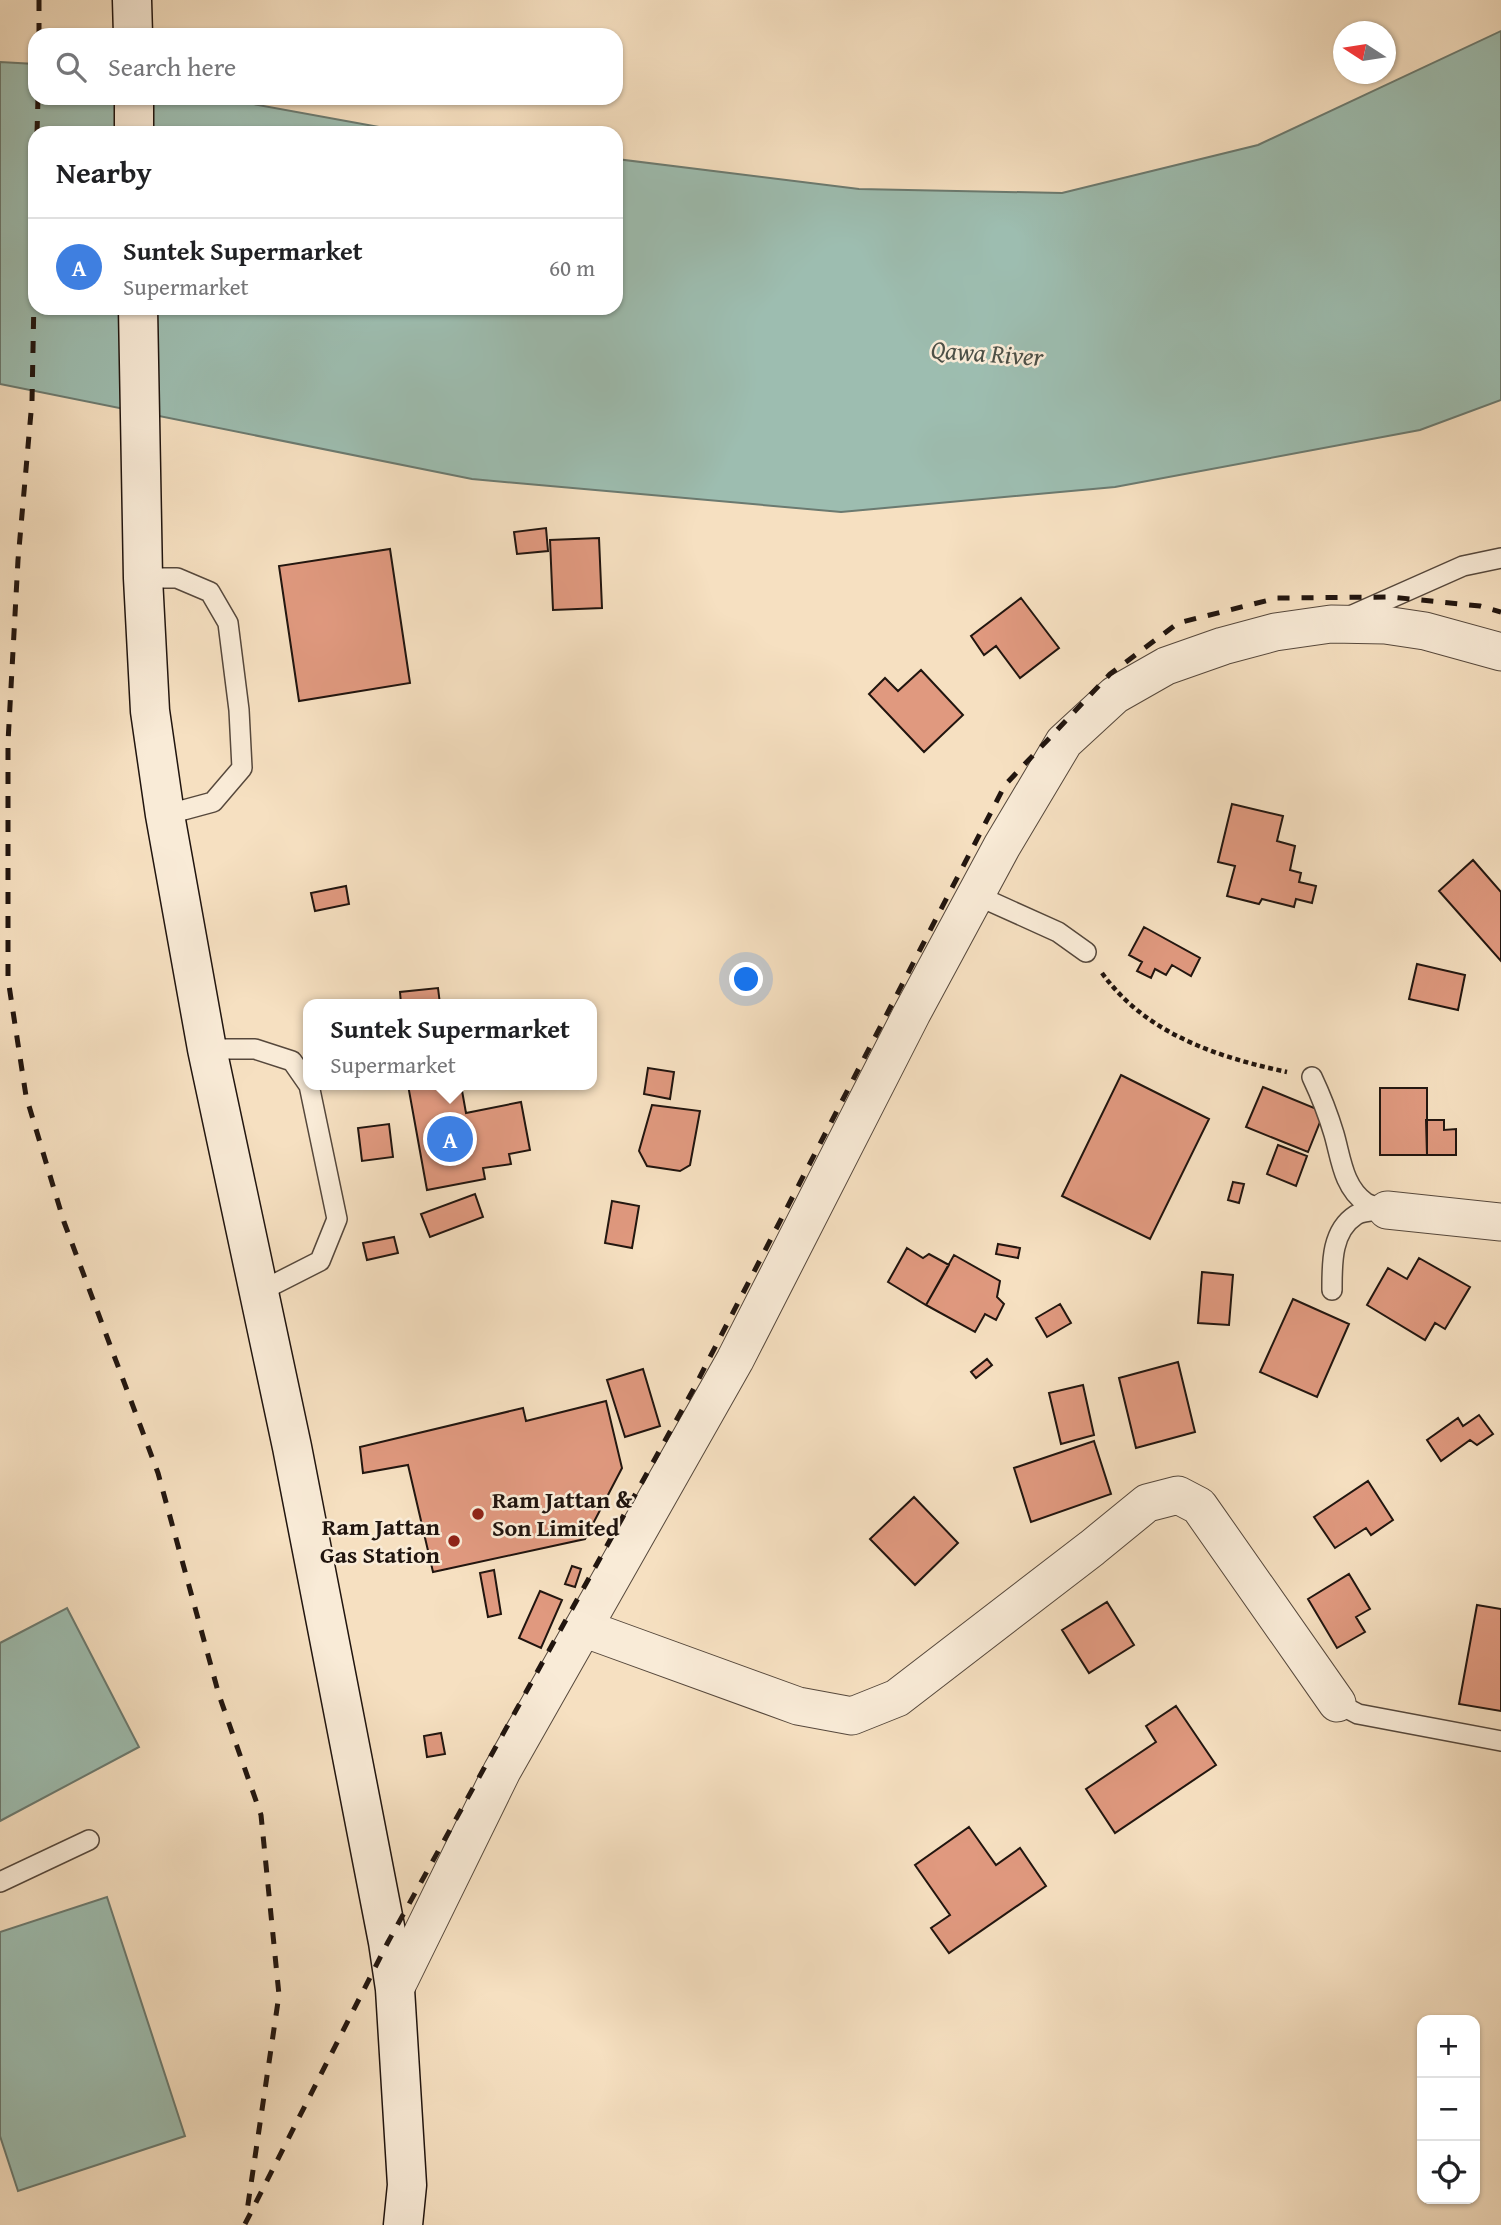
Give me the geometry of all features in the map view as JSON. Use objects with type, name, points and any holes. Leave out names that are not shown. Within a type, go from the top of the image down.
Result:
[{"type":"main road","points":[[134,105],[135,126]]},
{"type":"main road","points":[[138,315],[143,578],[150,711],[165,815],[207,1049],[297,1473],[395,1989],[407,2185],[403,2225]]},
{"type":"street","points":[[395,1989],[502,1771],[735,1360],[912,1013],[1002,846],[1064,742],[1115,695],[1166,666],[1223,646],[1275,632],[1331,624],[1385,625],[1425,631],[1501,652]]},
{"type":"street","points":[[1387,1210],[1501,1222]]},
{"type":"street","points":[[583,1628],[798,1706],[852,1716],[897,1698],[1146,1503],[1178,1495],[1199,1506],[1337,1703]]},
{"type":"lane","points":[[1331,624],[1463,566],[1501,558]]},
{"type":"lane","points":[[143,578],[177,578],[210,593],[228,623],[239,710],[242,768],[214,802],[165,815]]},
{"type":"lane","points":[[976,895],[1058,932],[1086,951]]},
{"type":"lane","points":[[207,1049],[255,1049],[292,1061],[303,1077]]},
{"type":"lane","points":[[1312,1077],[1335,1136],[1342,1170],[1354,1190],[1367,1203],[1387,1210]]},
{"type":"lane","points":[[258,1292],[320,1261],[337,1219],[309,1090]]},
{"type":"lane","points":[[1332,1290],[1332,1261],[1340,1231],[1357,1214],[1387,1210]]},
{"type":"lane","points":[[1337,1703],[1358,1714],[1501,1741]]},
{"type":"lane","points":[[0,1882],[89,1840]]},
{"type":"path","points":[[1086,951],[1115,991],[1149,1021],[1180,1040],[1250,1064],[1312,1077]]},
{"type":"water","name":"Qawa River","points":[[1501,31],[1501,400],[1420,430],[1115,487],[841,512],[472,479],[0,384],[0,62],[28,64],[28,105],[258,105],[374,126],[28,126],[28,315],[623,315],[623,160],[859,189],[1062,193],[1258,145],[1388,84],[1396,84],[1396,80]]},
{"type":"water","points":[[67,1608],[139,1747],[0,1821],[0,1643]]},
{"type":"water","points":[[107,1897],[185,2136],[18,2191],[0,2136],[0,1932]]},
{"type":"building","points":[[546,528],[548,551],[517,554],[514,532]]},
{"type":"building","points":[[599,538],[602,608],[553,610],[550,540]]},
{"type":"building","points":[[390,549],[410,683],[299,701],[279,566]]},
{"type":"building","points":[[1021,598],[1059,648],[1020,678],[996,646],[984,655],[971,636]]},
{"type":"building","points":[[921,670],[963,715],[924,752],[869,694],[885,678],[898,691]]},
{"type":"building","points":[[1232,804],[1283,816],[1277,841],[1295,846],[1290,870],[1301,873],[1299,882],[1316,886],[1312,903],[1296,899],[1294,907],[1262,899],[1259,904],[1227,896],[1235,866],[1218,862]]},
{"type":"building","points":[[1473,860],[1501,892],[1501,961],[1439,891]]},
{"type":"building","points":[[346,886],[349,904],[315,911],[311,893]]},
{"type":"building","points":[[1144,927],[1200,958],[1191,976],[1172,965],[1166,975],[1155,969],[1151,978],[1137,971],[1142,962],[1129,955]]},
{"type":"building","points":[[1417,964],[1465,975],[1458,1010],[1409,999]]},
{"type":"building","points":[[438,988],[439,999],[401,999],[400,992]]},
{"type":"building","points":[[648,1068],[674,1072],[670,1099],[644,1094]]},
{"type":"building","points":[[1121,1075],[1209,1119],[1150,1239],[1062,1196]]},
{"type":"building","points":[[1263,1087],[1324,1112],[1308,1152],[1246,1127]]},
{"type":"building","points":[[1380,1088],[1427,1088],[1427,1155],[1380,1155]]},
{"type":"building","points":[[409,1090],[462,1090],[466,1113],[521,1102],[530,1150],[509,1154],[511,1164],[483,1168],[485,1179],[427,1190]]},
{"type":"building","points":[[652,1105],[700,1111],[690,1165],[680,1171],[647,1166],[639,1151]]},
{"type":"building","points":[[1426,1120],[1444,1120],[1444,1130],[1456,1129],[1456,1155],[1427,1155]]},
{"type":"building","points":[[389,1124],[393,1157],[362,1161],[358,1128]]},
{"type":"building","points":[[1278,1145],[1307,1156],[1296,1186],[1267,1174]]},
{"type":"building","points":[[1233,1182],[1244,1184],[1239,1203],[1228,1200]]},
{"type":"building","points":[[475,1194],[483,1217],[430,1237],[421,1214]]},
{"type":"building","points":[[612,1201],[639,1206],[632,1248],[605,1243]]},
{"type":"building","points":[[394,1237],[398,1253],[367,1260],[363,1243]]},
{"type":"building","points":[[998,1244],[1020,1248],[1018,1258],[996,1254]]},
{"type":"building","points":[[907,1248],[923,1258],[929,1254],[949,1265],[926,1305],[888,1282]]},
{"type":"building","points":[[954,1255],[1000,1281],[997,1297],[1004,1304],[996,1320],[985,1314],[975,1332],[926,1305]]},
{"type":"building","points":[[1419,1258],[1470,1287],[1445,1329],[1435,1323],[1425,1340],[1367,1305],[1388,1268],[1407,1279]]},
{"type":"building","points":[[1202,1272],[1233,1275],[1229,1325],[1198,1323]]},
{"type":"building","points":[[1293,1299],[1349,1324],[1317,1397],[1260,1372]]},
{"type":"building","points":[[1060,1304],[1071,1323],[1047,1337],[1036,1318]]},
{"type":"building","points":[[987,1359],[992,1365],[976,1378],[971,1372]]},
{"type":"building","points":[[1178,1362],[1195,1432],[1136,1448],[1119,1378]]},
{"type":"building","points":[[643,1369],[660,1426],[625,1437],[607,1380]]},
{"type":"building","points":[[1083,1385],[1094,1435],[1061,1444],[1049,1393]]},
{"type":"building","points":[[606,1401],[622,1468],[585,1539],[433,1572],[408,1465],[363,1473],[360,1447],[523,1408],[526,1421]]},
{"type":"building","points":[[1479,1415],[1493,1434],[1477,1445],[1470,1440],[1441,1461],[1427,1440],[1458,1418],[1463,1426]]},
{"type":"building","points":[[1094,1441],[1111,1494],[1031,1522],[1014,1468]]},
{"type":"building","points":[[1368,1481],[1393,1520],[1371,1535],[1366,1528],[1335,1548],[1314,1517]]},
{"type":"building","points":[[914,1497],[958,1543],[915,1585],[870,1539]]},
{"type":"building","points":[[572,1566],[581,1569],[575,1587],[565,1584]]},
{"type":"building","points":[[494,1570],[501,1614],[488,1617],[480,1573]]},
{"type":"building","points":[[1349,1574],[1370,1609],[1356,1617],[1365,1632],[1337,1648],[1308,1599]]},
{"type":"building","points":[[540,1591],[562,1600],[541,1648],[519,1638]]},
{"type":"building","points":[[1107,1602],[1134,1645],[1089,1673],[1062,1630]]},
{"type":"building","points":[[1477,1605],[1501,1609],[1501,1711],[1459,1704]]},
{"type":"building","points":[[1176,1706],[1216,1765],[1115,1833],[1086,1789],[1156,1742],[1146,1726]]},
{"type":"building","points":[[441,1733],[445,1754],[427,1757],[424,1736]]},
{"type":"building","points":[[969,1827],[996,1865],[1020,1848],[1046,1886],[949,1953],[931,1928],[950,1915],[915,1865]]},
{"type":"railway","points":[[39,0],[39,28]]},
{"type":"railway","points":[[37,126],[38,105]]},
{"type":"railway","points":[[34,315],[32,401],[18,560],[8,742],[8,979],[26,1096],[64,1222],[158,1473],[219,1695],[261,1815],[279,1995],[247,2211]]},
{"type":"railway","points":[[245,2224],[388,1942],[693,1390],[1005,785],[1110,674],[1178,623],[1277,598],[1391,597],[1480,606],[1501,612]]},
{"type":"place","name":"Suntek Supermarket","points":[[450,1139]]},
{"type":"place","name":"Ram Jattan & Son Limited","points":[[478,1514]]},
{"type":"place","name":"Ram Jattan Gas Station","points":[[454,1541]]}]
